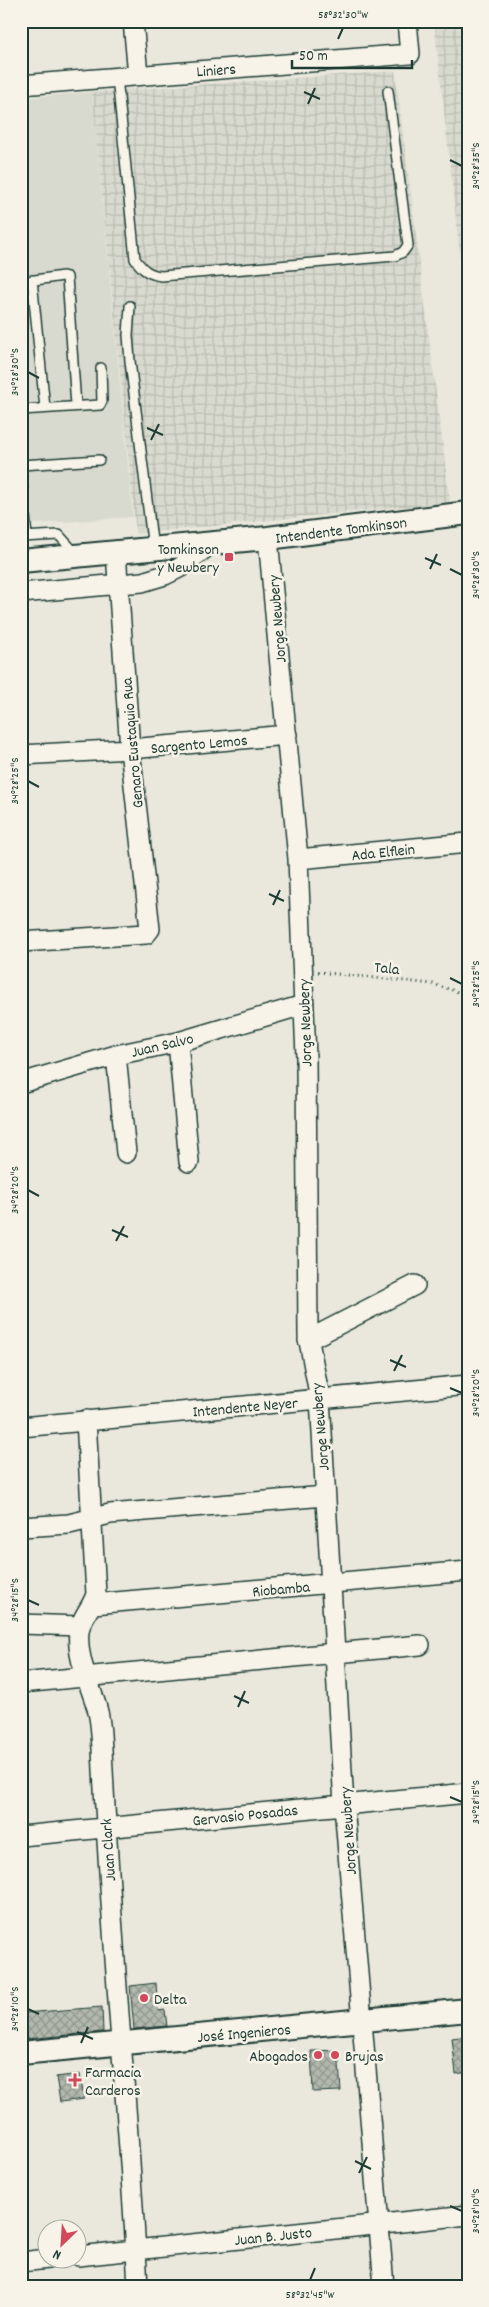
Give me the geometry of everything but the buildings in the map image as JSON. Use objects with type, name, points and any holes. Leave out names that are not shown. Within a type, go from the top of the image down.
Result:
[{"type":"street","points":[[133,21],[138,75]]},
{"type":"street","name":"Liniers","points":[[21,85],[410,54],[407,21]]},
{"type":"street","name":"Intendente Tomkinson","points":[[21,561],[268,538],[468,513]]},
{"type":"street","name":"Jorge Newbery","points":[[268,538],[298,859],[306,1057],[308,1340],[320,1399],[329,1583],[344,1804],[384,2286]]},
{"type":"street","points":[[21,593],[142,582],[165,575],[181,567],[213,542]]},
{"type":"street","name":"Genaro Eustaquio Rua","points":[[21,942],[149,932],[130,749],[116,553]]},
{"type":"street","name":"Sargento Lemos","points":[[21,755],[130,749],[287,735]]},
{"type":"street","name":"Ada Elflein","points":[[298,859],[468,842]]},
{"type":"street","name":"Juan Salvo","points":[[21,1083],[116,1054],[178,1042],[303,1005]]},
{"type":"street","points":[[178,1042],[189,1162]]},
{"type":"street","points":[[116,1054],[126,1153]]},
{"type":"street","points":[[308,1340],[414,1285]]},
{"type":"street","name":"Intendente Neyer","points":[[21,1426],[468,1385]]},
{"type":"street","points":[[21,1624],[80,1626],[82,1618],[94,1604],[96,1594],[86,1420]]},
{"type":"street","points":[[21,1528],[69,1524],[110,1514],[325,1496]]},
{"type":"street","name":"Riobamba","points":[[94,1604],[468,1570]]},
{"type":"street","name":"Juan Clark","points":[[80,1626],[79,1632],[85,1678],[98,1709],[100,1726],[105,1828],[138,2286]]},
{"type":"street","points":[[21,1683],[420,1645]]},
{"type":"street","name":"Gervasio Posadas","points":[[21,1836],[468,1792]]},
{"type":"street","name":"José Ingenieros","points":[[21,2054],[468,2010]]},
{"type":"street","name":"Juan B. Justo","points":[[88,2255],[468,2215]]},
{"type":"street","points":[[21,2262],[38,2260]]},
{"type":"lane","points":[[117,77],[135,260],[143,270],[161,276],[395,256],[403,252],[408,245],[388,91]]},
{"type":"lane","points":[[21,282],[63,276],[67,278],[76,406]]},
{"type":"lane","points":[[32,280],[44,408]]},
{"type":"lane","points":[[130,306],[128,335],[130,361],[153,549]]},
{"type":"lane","points":[[21,410],[101,403],[101,368]]},
{"type":"lane","points":[[21,465],[99,460]]},
{"type":"lane","points":[[21,472],[24,537],[59,535],[78,556]]},
{"type":"path","name":"Tala","points":[[302,971],[433,984],[468,995]]},
{"type":"shaded area","points":[[434,21],[468,21],[468,334],[461,265]]},
{"type":"shaded area","points":[[395,71],[450,502],[136,534],[92,92]]},
{"type":"shaded area","points":[[92,92],[133,517],[21,525],[21,98]]},
{"type":"place","name":"Tomkinson y Newbery","points":[[229,557]]},
{"type":"place","name":"Delta","points":[[144,1998]]},
{"type":"place","name":"Abogados","points":[[318,2055]]},
{"type":"place","name":"Brujas","points":[[335,2055]]},
{"type":"place","name":"Farmacia Carderos","points":[[75,2080]]}]
